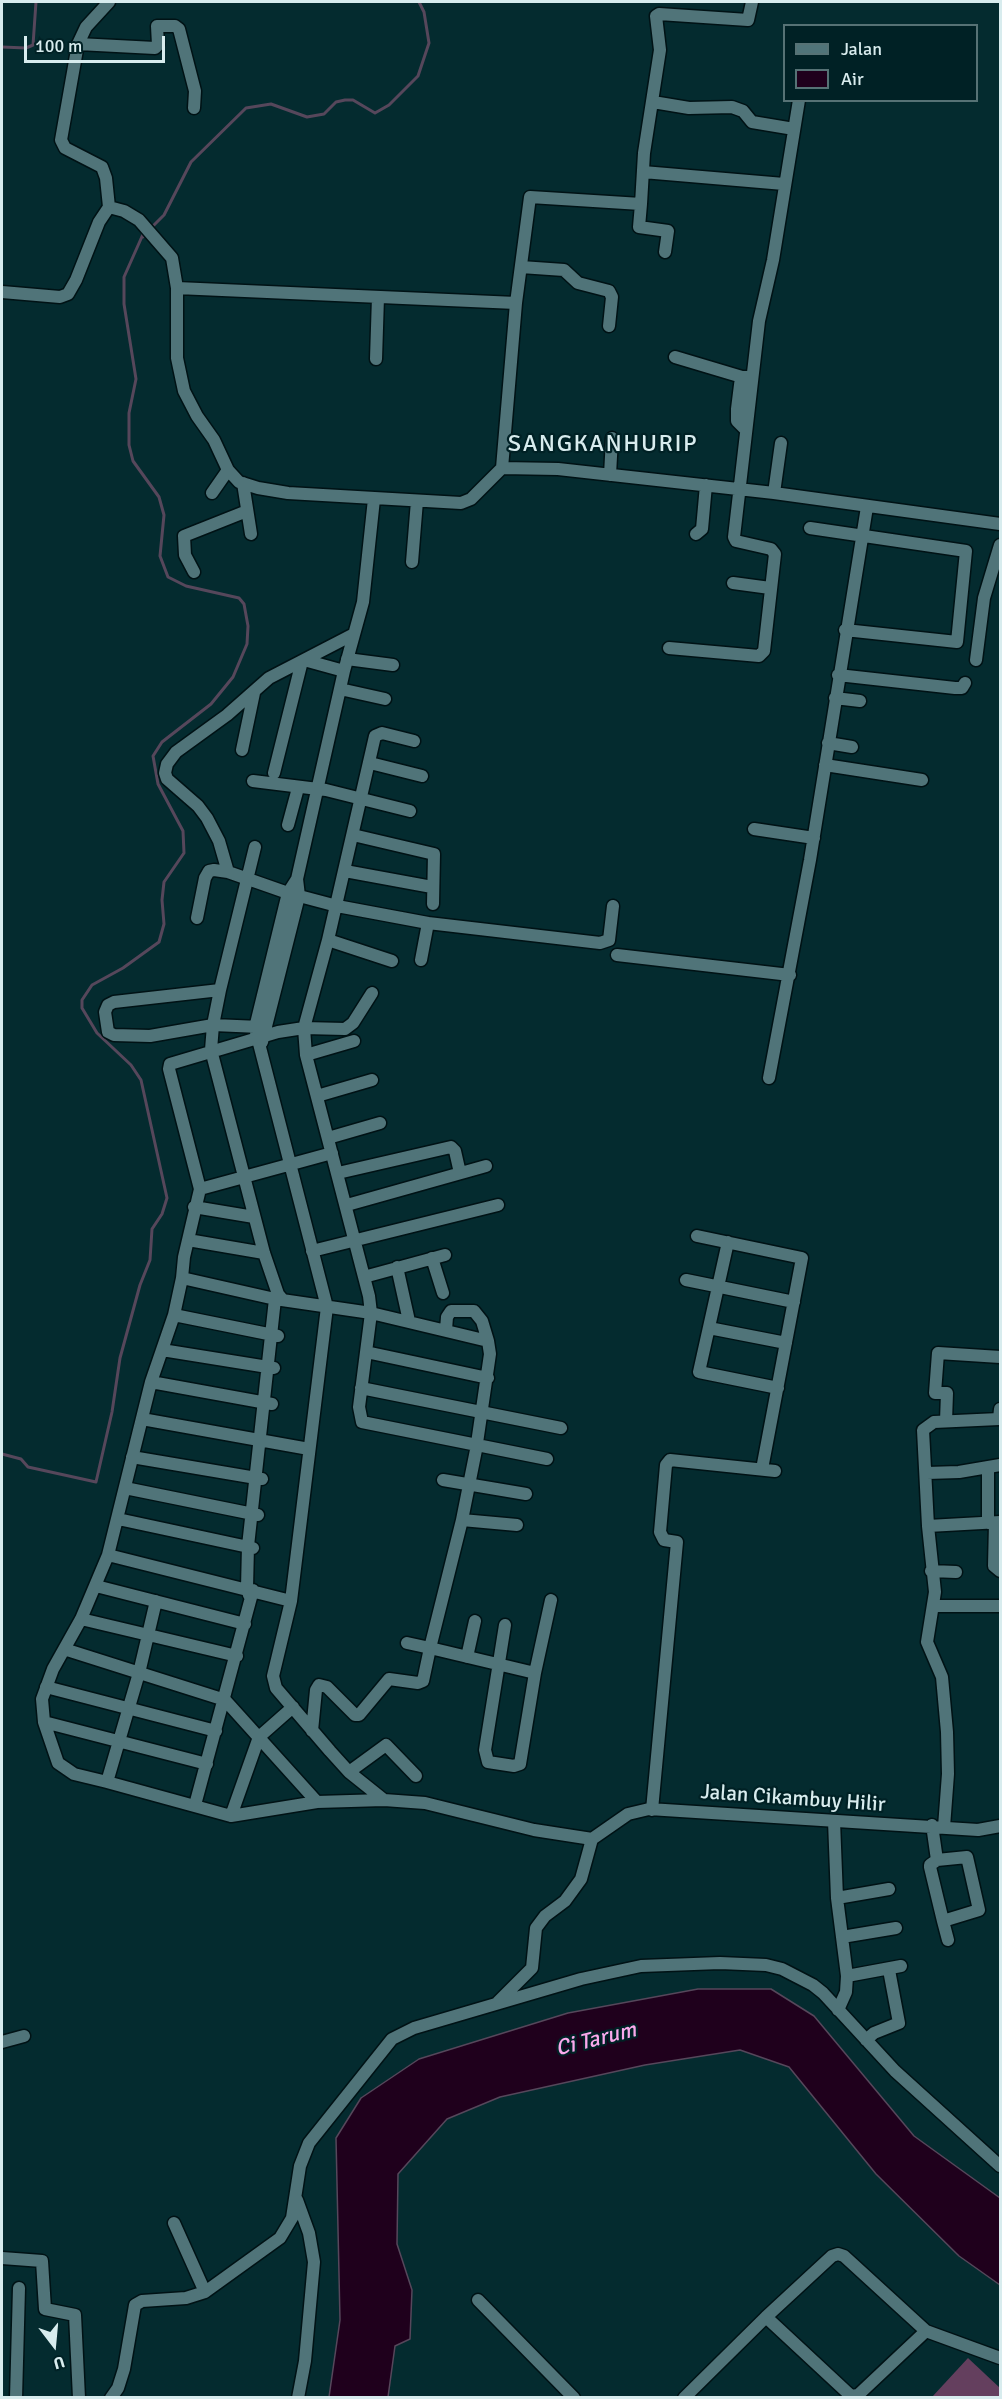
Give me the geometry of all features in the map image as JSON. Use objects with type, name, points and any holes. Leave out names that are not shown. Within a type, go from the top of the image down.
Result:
[{"type":"street","points":[[2,292],[60,297],[68,294],[99,222],[109,207],[106,178],[102,167],[65,148],[61,140],[78,44],[86,27],[109,2]]},
{"type":"street","points":[[664,252],[668,231],[639,227],[643,172],[660,50],[657,14],[748,20],[752,2]]},
{"type":"street","points":[[78,44],[155,48],[158,45],[157,26],[175,26],[179,30],[195,91],[194,108]]},
{"type":"street","points":[[653,102],[689,108],[732,108],[743,111],[752,122],[794,129]]},
{"type":"street","points":[[669,648],[761,656],[764,651],[774,550],[734,539],[740,490],[744,395],[773,260],[799,102]]},
{"type":"street","points":[[643,172],[784,184]]},
{"type":"street","points":[[109,207],[133,215],[166,249],[175,267],[176,345],[184,391],[197,416],[214,440],[228,470],[243,483],[288,493],[456,504],[466,502],[502,468],[516,303],[531,196],[641,204]]},
{"type":"street","points":[[521,267],[564,270],[578,283],[609,291],[612,297],[609,326]]},
{"type":"street","points":[[177,288],[516,303]]},
{"type":"street","points":[[376,359],[378,297]]},
{"type":"street","points":[[675,357],[747,377]]},
{"type":"street","points":[[610,476],[612,438]]},
{"type":"street","points":[[774,493],[781,443]]},
{"type":"street","points":[[502,468],[558,469],[774,493],[1000,524]]},
{"type":"street","points":[[212,493],[228,470]]},
{"type":"street","points":[[243,483],[251,534]]},
{"type":"street","points":[[696,534],[702,529],[706,486]]},
{"type":"street","points":[[371,499],[356,604],[359,610],[260,1034],[288,1164],[327,1307],[291,1601],[273,1676],[276,1688],[312,1731],[349,1772],[384,1800]]},
{"type":"street","points":[[412,562],[417,501]]},
{"type":"street","points":[[769,1078],[814,838],[845,630],[867,507]]},
{"type":"street","points":[[194,572],[185,555],[184,536],[247,511]]},
{"type":"street","points":[[810,528],[965,550],[958,641],[954,643],[845,630]]},
{"type":"street","points":[[976,660],[984,598],[998,555]]},
{"type":"street","points":[[733,583],[770,588]]},
{"type":"street","points":[[228,872],[219,841],[207,818],[167,779],[165,769],[176,752],[255,693],[269,678],[354,634]]},
{"type":"street","points":[[303,660],[345,665],[393,665]]},
{"type":"street","points":[[274,773],[303,660]]},
{"type":"street","points":[[838,675],[955,688],[962,688],[964,683]]},
{"type":"street","points":[[340,688],[385,699]]},
{"type":"street","points":[[242,750],[255,693]]},
{"type":"street","points":[[835,698],[860,701]]},
{"type":"street","points":[[414,741],[378,734],[337,906],[304,1028],[306,1055],[347,1205],[370,1312],[359,1416],[362,1422],[547,1459]]},
{"type":"street","points":[[828,743],[852,747]]},
{"type":"street","points":[[370,763],[422,776]]},
{"type":"street","points":[[825,765],[922,780]]},
{"type":"street","points":[[253,781],[362,798],[410,811]]},
{"type":"street","points":[[288,825],[298,788]]},
{"type":"street","points":[[754,829],[814,838]]},
{"type":"street","points":[[353,835],[432,853],[433,904]]},
{"type":"street","points":[[195,1805],[245,1624],[250,1591],[251,1547],[260,1479],[260,1440],[268,1403],[278,1297],[242,1177],[211,1050],[220,990],[255,848]]},
{"type":"street","points":[[197,918],[207,875],[211,871],[228,872],[337,906],[428,923],[604,943],[610,937],[613,906]]},
{"type":"street","points":[[345,871],[432,887]]},
{"type":"street","points":[[421,960],[428,923]]},
{"type":"street","points":[[328,940],[392,961]]},
{"type":"street","points":[[617,955],[790,975]]},
{"type":"street","points":[[220,990],[114,1002],[108,1005],[105,1012],[108,1032],[114,1035],[150,1036],[213,1025],[260,1034]]},
{"type":"street","points":[[372,993],[353,1023],[345,1029],[304,1028],[260,1034],[172,1062],[169,1069],[200,1189],[194,1207],[174,1315],[151,1382],[108,1555],[81,1619],[63,1649],[46,1687],[42,1707],[44,1722],[58,1763],[74,1774],[231,1816],[317,1802],[384,1800],[425,1803],[591,1844],[585,1870],[578,1884],[565,1901],[545,1916],[536,1928],[532,1968],[495,2005]]},
{"type":"street","points":[[306,1055],[354,1041]]},
{"type":"street","points":[[317,1096],[372,1080]]},
{"type":"street","points":[[328,1138],[380,1123]]},
{"type":"street","points":[[338,1173],[448,1147],[455,1151],[460,1173]]},
{"type":"street","points":[[200,1189],[332,1153]]},
{"type":"street","points":[[347,1205],[486,1166]]},
{"type":"street","points":[[312,1251],[498,1205]]},
{"type":"street","points":[[194,1207],[254,1217]]},
{"type":"street","points":[[652,1810],[677,1542],[664,1540],[660,1532],[666,1465],[670,1460],[769,1470],[778,1388],[802,1258],[697,1236]]},
{"type":"street","points":[[188,1240],[264,1253]]},
{"type":"street","points":[[728,1242],[699,1372],[778,1388]]},
{"type":"street","points":[[364,1276],[446,1255]]},
{"type":"street","points":[[432,1258],[443,1293]]},
{"type":"street","points":[[397,1267],[409,1321]]},
{"type":"street","points":[[182,1278],[327,1307],[370,1312],[488,1341]]},
{"type":"street","points":[[686,1280],[794,1302]]},
{"type":"street","points":[[312,1731],[316,1690],[319,1685],[327,1687],[355,1715],[359,1715],[389,1679],[418,1683],[423,1681],[462,1520],[488,1378],[488,1341],[482,1321],[474,1311],[451,1311],[447,1317],[446,1330]]},
{"type":"street","points":[[174,1315],[275,1335]]},
{"type":"street","points":[[709,1328],[786,1343]]},
{"type":"street","points":[[162,1350],[272,1368]]},
{"type":"street","points":[[366,1352],[488,1378]]},
{"type":"street","points":[[946,1421],[947,1393],[935,1393],[938,1353],[1000,1357]]},
{"type":"street","points":[[151,1382],[268,1403]]},
{"type":"street","points":[[361,1388],[561,1428]]},
{"type":"street","points":[[937,1860],[938,1826],[948,1774],[942,1677],[927,1642],[935,1592],[931,1571],[923,1430],[934,1422],[1000,1416]]},
{"type":"street","points":[[142,1419],[309,1449]]},
{"type":"street","points":[[132,1457],[260,1479]]},
{"type":"street","points":[[927,1473],[959,1472],[994,1466],[994,1566],[1000,1571]]},
{"type":"street","points":[[443,1480],[525,1494]]},
{"type":"street","points":[[125,1488],[255,1515]]},
{"type":"street","points":[[118,1519],[251,1547]]},
{"type":"street","points":[[462,1520],[517,1525]]},
{"type":"street","points":[[928,1526],[995,1523]]},
{"type":"street","points":[[108,1555],[291,1601]]},
{"type":"street","points":[[931,1571],[956,1572]]},
{"type":"street","points":[[96,1586],[245,1624]]},
{"type":"street","points":[[505,1625],[485,1750],[488,1762],[514,1766],[520,1764],[535,1673],[551,1600]]},
{"type":"street","points":[[107,1782],[139,1673],[156,1601]]},
{"type":"street","points":[[934,1606],[1000,1606]]},
{"type":"street","points":[[81,1619],[149,1633],[237,1656]]},
{"type":"street","points":[[467,1657],[475,1621]]},
{"type":"street","points":[[407,1643],[535,1673]]},
{"type":"street","points":[[63,1649],[225,1701],[317,1802]]},
{"type":"street","points":[[46,1687],[216,1731]]},
{"type":"street","points":[[231,1816],[259,1737],[293,1707]]},
{"type":"street","points":[[44,1722],[118,1743],[207,1764]]},
{"type":"street","points":[[349,1772],[386,1745],[416,1776]]},
{"type":"street","name":"Jalan Cikambuy Hilir","points":[[591,1844],[622,1817],[642,1809],[978,1830],[1000,1826]]},
{"type":"street","points":[[834,1821],[837,1898],[847,1977],[846,1992],[838,2010]]},
{"type":"street","points":[[943,1921],[980,1910],[971,1858],[937,1860],[930,1867],[943,1921],[948,1940]]},
{"type":"street","points":[[837,1898],[889,1889]]},
{"type":"street","points":[[842,1937],[896,1928]]},
{"type":"street","points":[[111,2397],[118,2388],[124,2369],[135,2305],[142,2301],[186,2298],[204,2292],[280,2238],[290,2223],[297,2200],[300,2166],[309,2143],[392,2039],[414,2028],[581,1979],[641,1966],[720,1964],[776,1966],[813,1985],[945,2119],[1000,2166]]},
{"type":"street","points":[[847,1977],[895,1968],[899,2023],[874,2033],[866,2040]]},
{"type":"street","points":[[2,2042],[24,2036]]},
{"type":"street","points":[[297,2200],[309,2233],[314,2262],[306,2361],[298,2397]]},
{"type":"street","points":[[174,2223],[204,2292]]},
{"type":"street","points":[[684,2397],[766,2317],[832,2256],[838,2254],[844,2256],[926,2331],[1000,2358]]},
{"type":"street","points":[[2,2258],[42,2261],[45,2309],[75,2315],[79,2397]]},
{"type":"street","points":[[16,2397],[19,2288]]},
{"type":"street","points":[[478,2300],[574,2397]]},
{"type":"street","points":[[766,2317],[851,2396],[858,2395],[926,2331]]},
{"type":"shaded area","points":[[968,2358],[1000,2388],[1000,2397],[932,2397]]},
{"type":"water","name":"Ci Tarum","points":[[698,1989],[771,1989],[814,2016],[914,2136],[1000,2198],[1000,2285],[959,2256],[876,2174],[789,2067],[740,2050],[645,2065],[500,2097],[447,2119],[398,2174],[397,2244],[412,2290],[410,2339],[395,2346],[388,2397],[329,2397],[340,2320],[336,2138],[361,2098],[419,2059],[568,2013]]},
{"type":"waterway","points":[[2,47],[26,48],[33,45],[36,2]]},
{"type":"waterway","points":[[150,229],[164,215],[191,162],[246,108],[271,104],[307,117],[324,114],[336,102],[345,100],[353,100],[375,113],[389,105],[418,76],[429,43],[424,12],[419,2]]},
{"type":"waterway","points":[[2,1454],[21,1459],[28,1467],[96,1482],[112,1412],[120,1358],[140,1285],[150,1260],[152,1229],[162,1214],[167,1198],[141,1080],[131,1065],[97,1033],[82,1008],[82,1000],[92,985],[123,968],[159,942],[164,924],[162,900],[164,882],[184,853],[183,831],[158,784],[153,756],[162,742],[211,704],[233,677],[247,644],[248,626],[244,604],[239,598],[186,586],[168,577],[160,556],[164,515],[159,497],[133,461],[129,445],[129,413],[136,379],[124,304],[124,277],[144,232],[143,237],[145,234]]},
{"type":"district","name":"SANGKANHURIP","points":[[603,445]]}]
